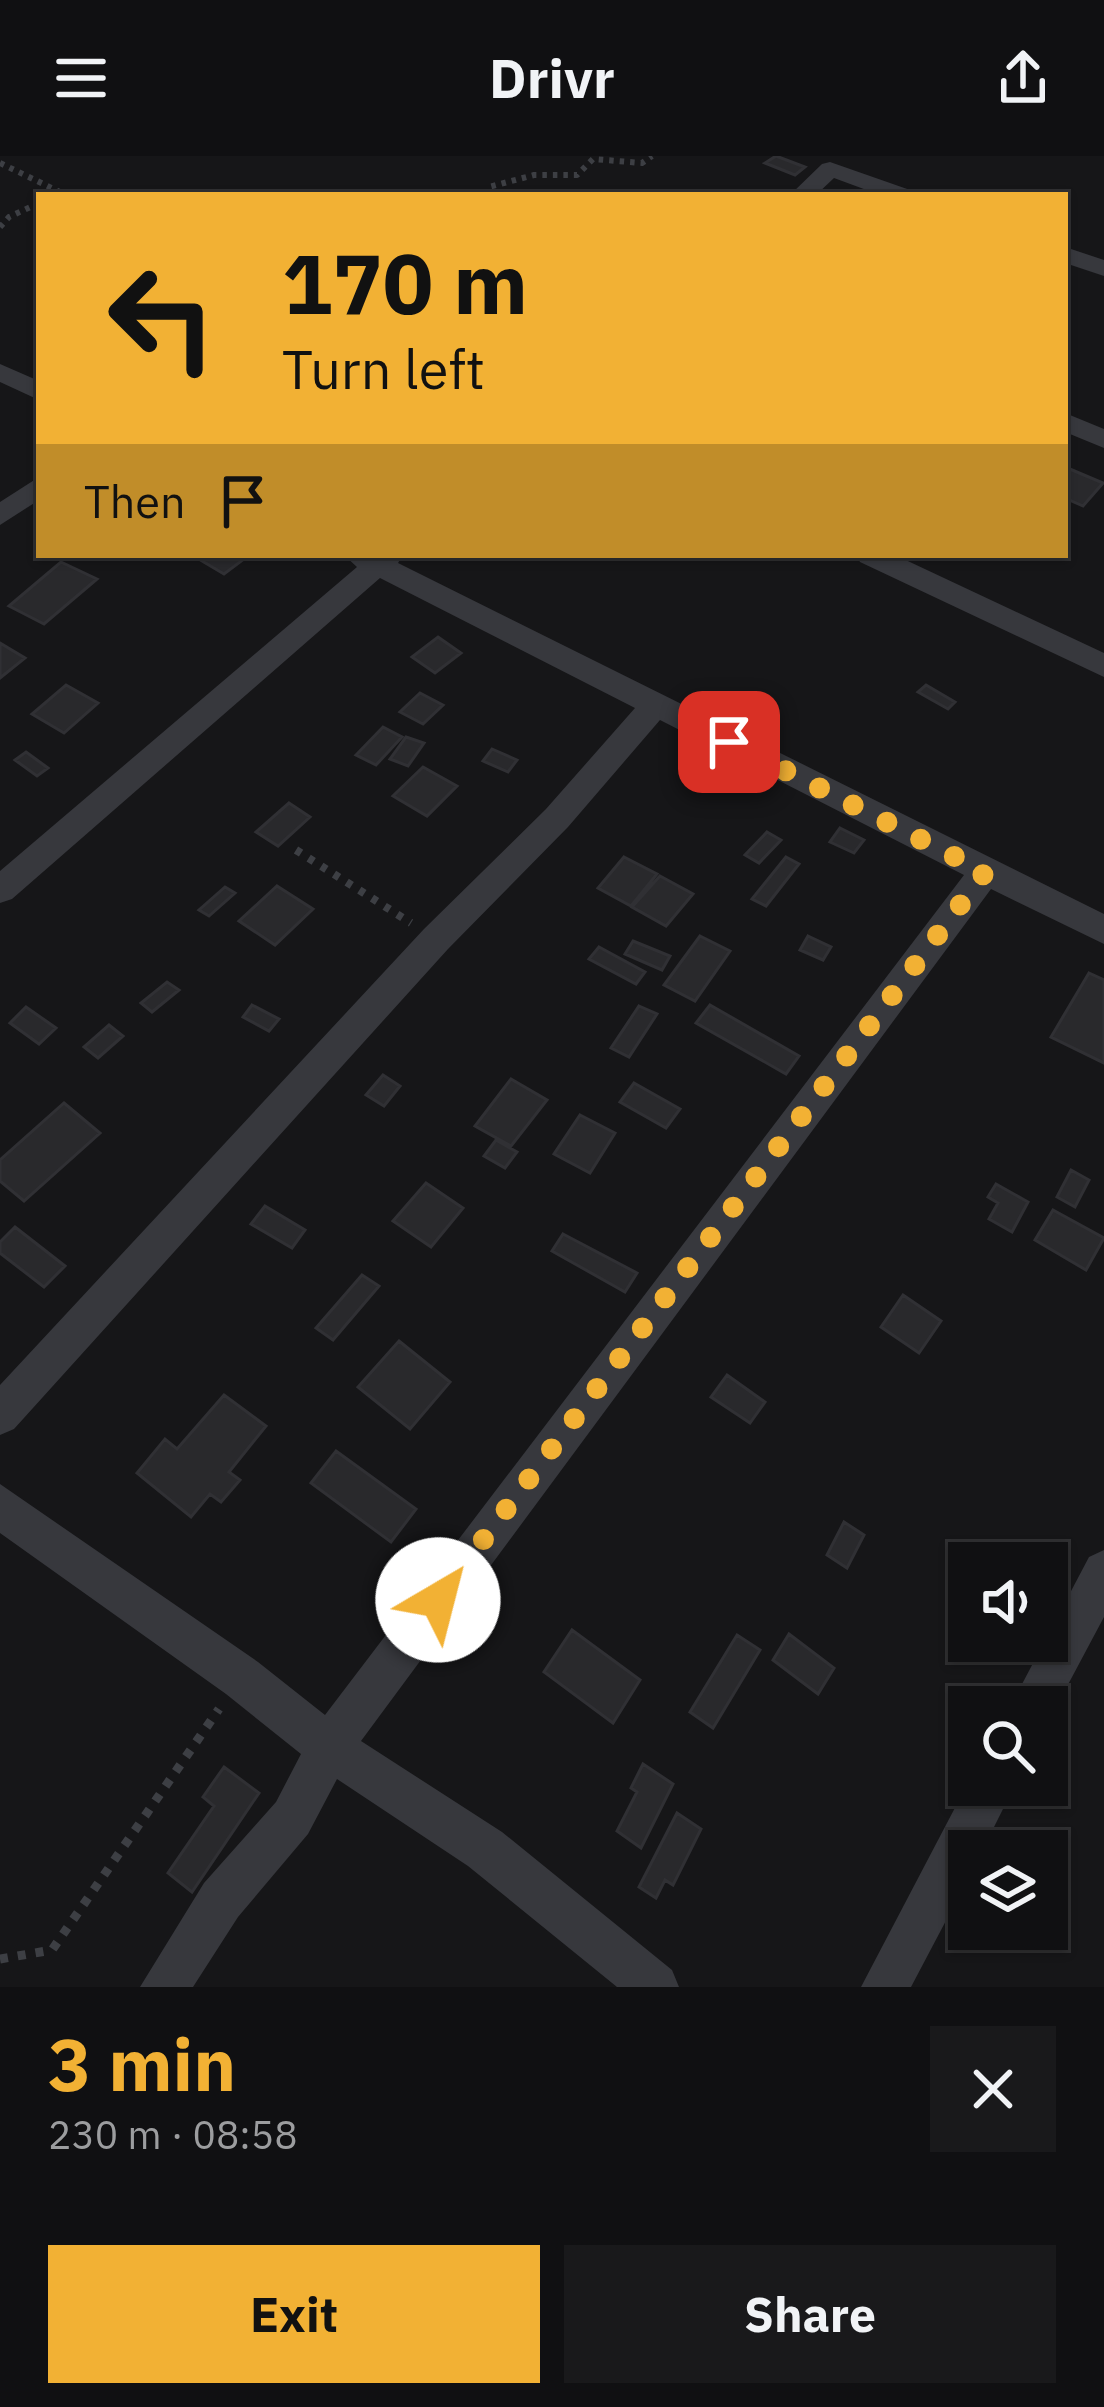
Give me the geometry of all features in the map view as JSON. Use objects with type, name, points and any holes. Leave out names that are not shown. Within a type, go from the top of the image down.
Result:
[{"type":"street","points":[[805,192],[830,169],[894,192]]},
{"type":"street","points":[[1068,255],[1104,268]]},
{"type":"street","points":[[0,372],[36,390]]},
{"type":"street","points":[[1068,423],[1104,439]]},
{"type":"street","points":[[0,516],[36,488]]},
{"type":"street","points":[[0,890],[375,558],[655,705],[1104,930]]},
{"type":"street","points":[[876,558],[1104,666]]},
{"type":"street","points":[[0,1415],[436,939],[557,818],[655,705]]},
{"type":"street","points":[[164,1987],[221,1900],[292,1818],[329,1747],[985,872]]},
{"type":"street","points":[[0,1504],[32,1533],[242,1678],[329,1747],[485,1849],[655,1987]]},
{"type":"street","points":[[1044,1686],[1104,1572]]},
{"type":"street","points":[[885,1987],[981,1806]]},
{"type":"path","points":[[488,192],[489,187],[534,175],[577,175],[593,159],[641,163],[652,156]]},
{"type":"path","points":[[0,163],[60,192]]},
{"type":"path","points":[[0,226],[36,205]]},
{"type":"path","points":[[296,850],[436,939]]},
{"type":"path","points":[[0,1959],[52,1949],[242,1678]]},
{"type":"building","points":[[776,156],[805,167],[795,175],[765,163]]},
{"type":"building","points":[[1068,468],[1103,483],[1083,506],[1068,499]]},
{"type":"building","points":[[197,558],[244,559],[224,574]]},
{"type":"building","points":[[61,562],[97,579],[44,624],[9,606]]},
{"type":"building","points":[[438,637],[461,653],[435,673],[412,657]]},
{"type":"building","points":[[0,643],[25,658],[0,678]]},
{"type":"building","points":[[66,685],[98,703],[64,733],[32,714]]},
{"type":"building","points":[[926,685],[955,702],[948,709],[918,692]]},
{"type":"building","points":[[420,693],[443,705],[423,724],[400,712]]},
{"type":"building","points":[[383,727],[402,737],[376,765],[356,755]]},
{"type":"building","points":[[406,737],[424,743],[408,766],[390,759]]},
{"type":"building","points":[[492,749],[517,760],[508,772],[483,761]]},
{"type":"building","points":[[26,752],[48,768],[37,776],[15,760]]},
{"type":"building","points":[[423,767],[457,786],[427,816],[393,796]]},
{"type":"building","points":[[289,803],[310,817],[278,846],[256,832]]},
{"type":"building","points":[[840,828],[864,840],[854,853],[830,842]]},
{"type":"building","points":[[767,832],[781,840],[759,863],[745,855]]},
{"type":"building","points":[[624,857],[657,874],[631,906],[598,888]]},
{"type":"building","points":[[786,857],[799,864],[766,906],[752,899]]},
{"type":"building","points":[[660,876],[693,894],[666,926],[632,907]]},
{"type":"building","points":[[277,886],[313,909],[275,945],[239,921]]},
{"type":"building","points":[[225,887],[235,893],[209,916],[199,910]]},
{"type":"building","points":[[700,936],[730,951],[695,1001],[664,985]]},
{"type":"building","points":[[808,936],[831,947],[823,960],[800,950]]},
{"type":"building","points":[[633,941],[670,956],[662,970],[625,954]]},
{"type":"building","points":[[599,947],[645,972],[636,984],[589,959]]},
{"type":"building","points":[[1089,973],[1104,980],[1104,1063],[1051,1037]]},
{"type":"building","points":[[167,982],[179,990],[152,1012],[141,1003]]},
{"type":"building","points":[[252,1005],[279,1019],[269,1031],[243,1017]]},
{"type":"building","points":[[710,1005],[799,1056],[786,1074],[696,1023]]},
{"type":"building","points":[[639,1006],[657,1014],[629,1057],[611,1048]]},
{"type":"building","points":[[26,1007],[56,1028],[39,1044],[10,1023]]},
{"type":"building","points":[[109,1025],[123,1036],[98,1058],[84,1047]]},
{"type":"building","points":[[383,1075],[400,1086],[384,1106],[366,1095]]},
{"type":"building","points":[[511,1079],[547,1100],[511,1146],[475,1126]]},
{"type":"building","points":[[634,1083],[680,1109],[666,1128],[620,1102]]},
{"type":"building","points":[[64,1103],[100,1133],[24,1201],[0,1181],[0,1160]]},
{"type":"building","points":[[580,1115],[615,1133],[590,1173],[554,1154]]},
{"type":"building","points":[[496,1140],[517,1152],[505,1168],[484,1156]]},
{"type":"building","points":[[1071,1170],[1089,1180],[1075,1207],[1057,1197]]},
{"type":"building","points":[[426,1183],[463,1208],[431,1247],[393,1221]]},
{"type":"building","points":[[996,1184],[1028,1202],[1012,1232],[989,1219],[998,1203],[988,1197]]},
{"type":"building","points":[[265,1206],[305,1230],[292,1248],[251,1224]]},
{"type":"building","points":[[1053,1210],[1104,1238],[1086,1270],[1035,1240]]},
{"type":"building","points":[[15,1227],[65,1266],[44,1287],[0,1253],[0,1242]]},
{"type":"building","points":[[563,1234],[637,1273],[625,1292],[552,1251]]},
{"type":"building","points":[[362,1275],[379,1286],[333,1340],[316,1328]]},
{"type":"building","points":[[903,1295],[941,1321],[919,1353],[881,1327]]},
{"type":"building","points":[[399,1341],[450,1382],[410,1429],[358,1387]]},
{"type":"building","points":[[727,1375],[765,1402],[750,1423],[711,1397]]},
{"type":"building","points":[[224,1395],[266,1426],[229,1472],[240,1480],[221,1502],[210,1494],[191,1517],[137,1473],[165,1439],[177,1449]]},
{"type":"building","points":[[336,1451],[416,1509],[391,1542],[311,1483]]},
{"type":"building","points":[[844,1522],[864,1535],[847,1568],[827,1555]]},
{"type":"building","points":[[572,1630],[640,1680],[613,1723],[544,1672]]},
{"type":"building","points":[[789,1634],[834,1668],[818,1694],[773,1660]]},
{"type":"building","points":[[737,1635],[760,1650],[713,1728],[690,1712]]},
{"type":"building","points":[[643,1764],[673,1784],[641,1848],[617,1831],[637,1792],[631,1788]]},
{"type":"building","points":[[224,1767],[259,1793],[192,1892],[168,1873],[214,1806],[203,1797]]},
{"type":"building","points":[[677,1813],[701,1829],[673,1885],[665,1880],[656,1898],[639,1887]]},
{"type":"route","points":[[438,1600],[985,872],[729,742]]}]
